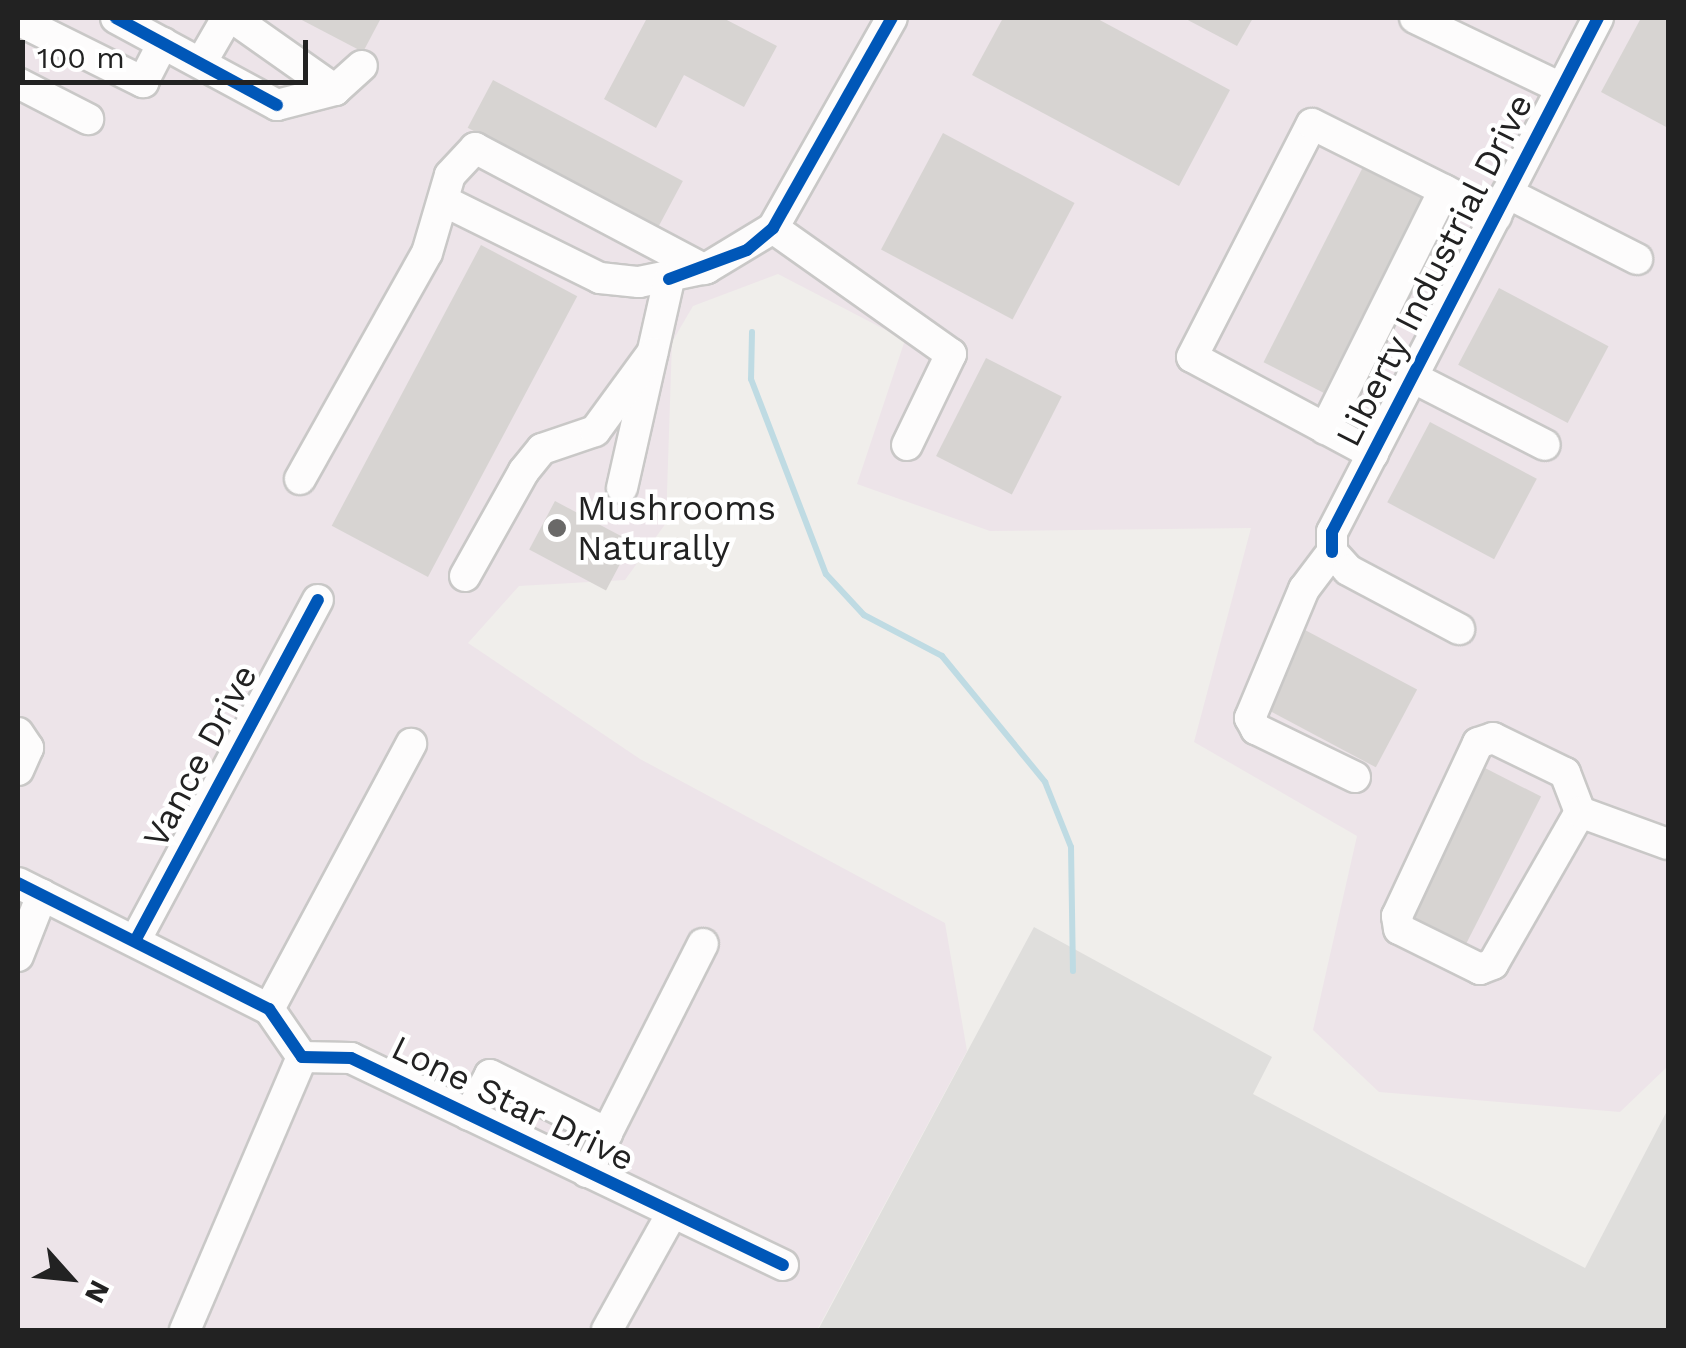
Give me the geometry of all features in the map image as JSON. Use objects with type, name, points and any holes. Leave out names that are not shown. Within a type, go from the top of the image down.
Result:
[{"type":"street","points":[[116,18],[277,105],[335,90],[362,66]]},
{"type":"street","points":[[201,63],[230,18],[335,90]]},
{"type":"street","points":[[448,203],[600,278],[669,278],[704,269],[773,228],[892,18]]},
{"type":"street","points":[[1415,18],[1562,88]]},
{"type":"street","name":"Liberty Industrial Drive","points":[[1355,778],[1250,718],[1304,589],[1332,552],[1332,532],[1598,18]]},
{"type":"street","points":[[18,20],[143,82],[163,43]]},
{"type":"street","points":[[18,83],[88,119]]},
{"type":"street","points":[[1373,454],[1192,357],[1312,124],[1444,190],[1501,204],[1637,259]]},
{"type":"street","points":[[300,480],[448,203],[450,175],[475,148],[704,269]]},
{"type":"street","points":[[1325,429],[1444,190]]},
{"type":"street","points":[[773,228],[951,354],[907,445]]},
{"type":"street","points":[[622,488],[669,278]]},
{"type":"street","points":[[465,576],[524,470],[542,449],[596,430],[652,352]]},
{"type":"street","points":[[1412,377],[1545,445]]},
{"type":"street","points":[[1332,552],[1348,570],[1458,629]]},
{"type":"street","name":"Vance Drive","points":[[135,941],[318,600]]},
{"type":"street","points":[[18,733],[28,748],[18,770]]},
{"type":"street","points":[[1580,812],[1493,964],[1480,969],[1399,929],[1396,916],[1478,743],[1493,738],[1565,773],[1580,812],[1668,844]]},
{"type":"street","points":[[269,1010],[411,744]]},
{"type":"street","points":[[18,955],[30,889],[269,1010],[302,1058],[186,1330]]},
{"type":"street","points":[[587,1172],[703,944]]},
{"type":"street","name":"Lone Star Drive","points":[[302,1058],[351,1058],[783,1265]]},
{"type":"street","points":[[469,1116],[490,1075],[607,1132]]},
{"type":"street","points":[[607,1330],[672,1213]]},
{"type":"shaded area","points":[[18,18],[1668,18],[1668,1066],[1620,1112],[1379,1092],[1313,1030],[1357,836],[1194,742],[1251,528],[990,531],[857,484],[905,340],[778,274],[693,306],[672,342],[666,523],[625,580],[519,586],[468,643],[640,759],[945,923],[967,1051],[817,1330],[18,1330]]},
{"type":"shaded area","points":[[1034,927],[1272,1057],[1253,1094],[1585,1268],[1668,1109],[1668,1330],[818,1330]]},
{"type":"building","points":[[298,18],[381,18],[363,52]]},
{"type":"building","points":[[647,18],[723,18],[777,46],[744,107],[684,75],[656,128],[604,99]]},
{"type":"building","points":[[1003,18],[1096,18],[1230,90],[1179,186],[972,75]]},
{"type":"building","points":[[1184,18],[1253,18],[1237,46]]},
{"type":"building","points":[[1641,18],[1668,18],[1668,128],[1601,92]]},
{"type":"building","points":[[493,80],[683,181],[657,229],[468,128]]},
{"type":"building","points":[[943,133],[1075,203],[1013,320],[881,250]]},
{"type":"building","points":[[1363,167],[1425,199],[1326,394],[1264,362]]},
{"type":"building","points":[[481,245],[577,296],[428,577],[332,526]]},
{"type":"building","points":[[1499,288],[1608,346],[1568,423],[1458,365]]},
{"type":"building","points":[[986,358],[1062,397],[1012,495],[936,456]]},
{"type":"building","points":[[1430,422],[1537,479],[1494,559],[1387,502]]},
{"type":"building","points":[[555,501],[632,542],[606,590],[529,550]]},
{"type":"building","points":[[1305,630],[1417,690],[1376,767],[1264,708]]},
{"type":"building","points":[[1485,768],[1541,797],[1465,946],[1409,918]]},
{"type":"waterway","points":[[752,332],[751,379],[826,574],[864,615],[942,656],[1045,782],[1071,847],[1073,971]]},
{"type":"cycle path","points":[[116,18],[277,105]]},
{"type":"cycle path","points":[[669,279],[747,250],[773,228],[892,18]]},
{"type":"cycle path","points":[[1332,552],[1332,532],[1598,18]]},
{"type":"cycle path","points":[[135,941],[318,600]]},
{"type":"cycle path","points":[[18,883],[269,1009],[302,1057],[351,1058],[783,1265]]},
{"type":"place","name":"Mushrooms Naturally","points":[[557,528]]}]
